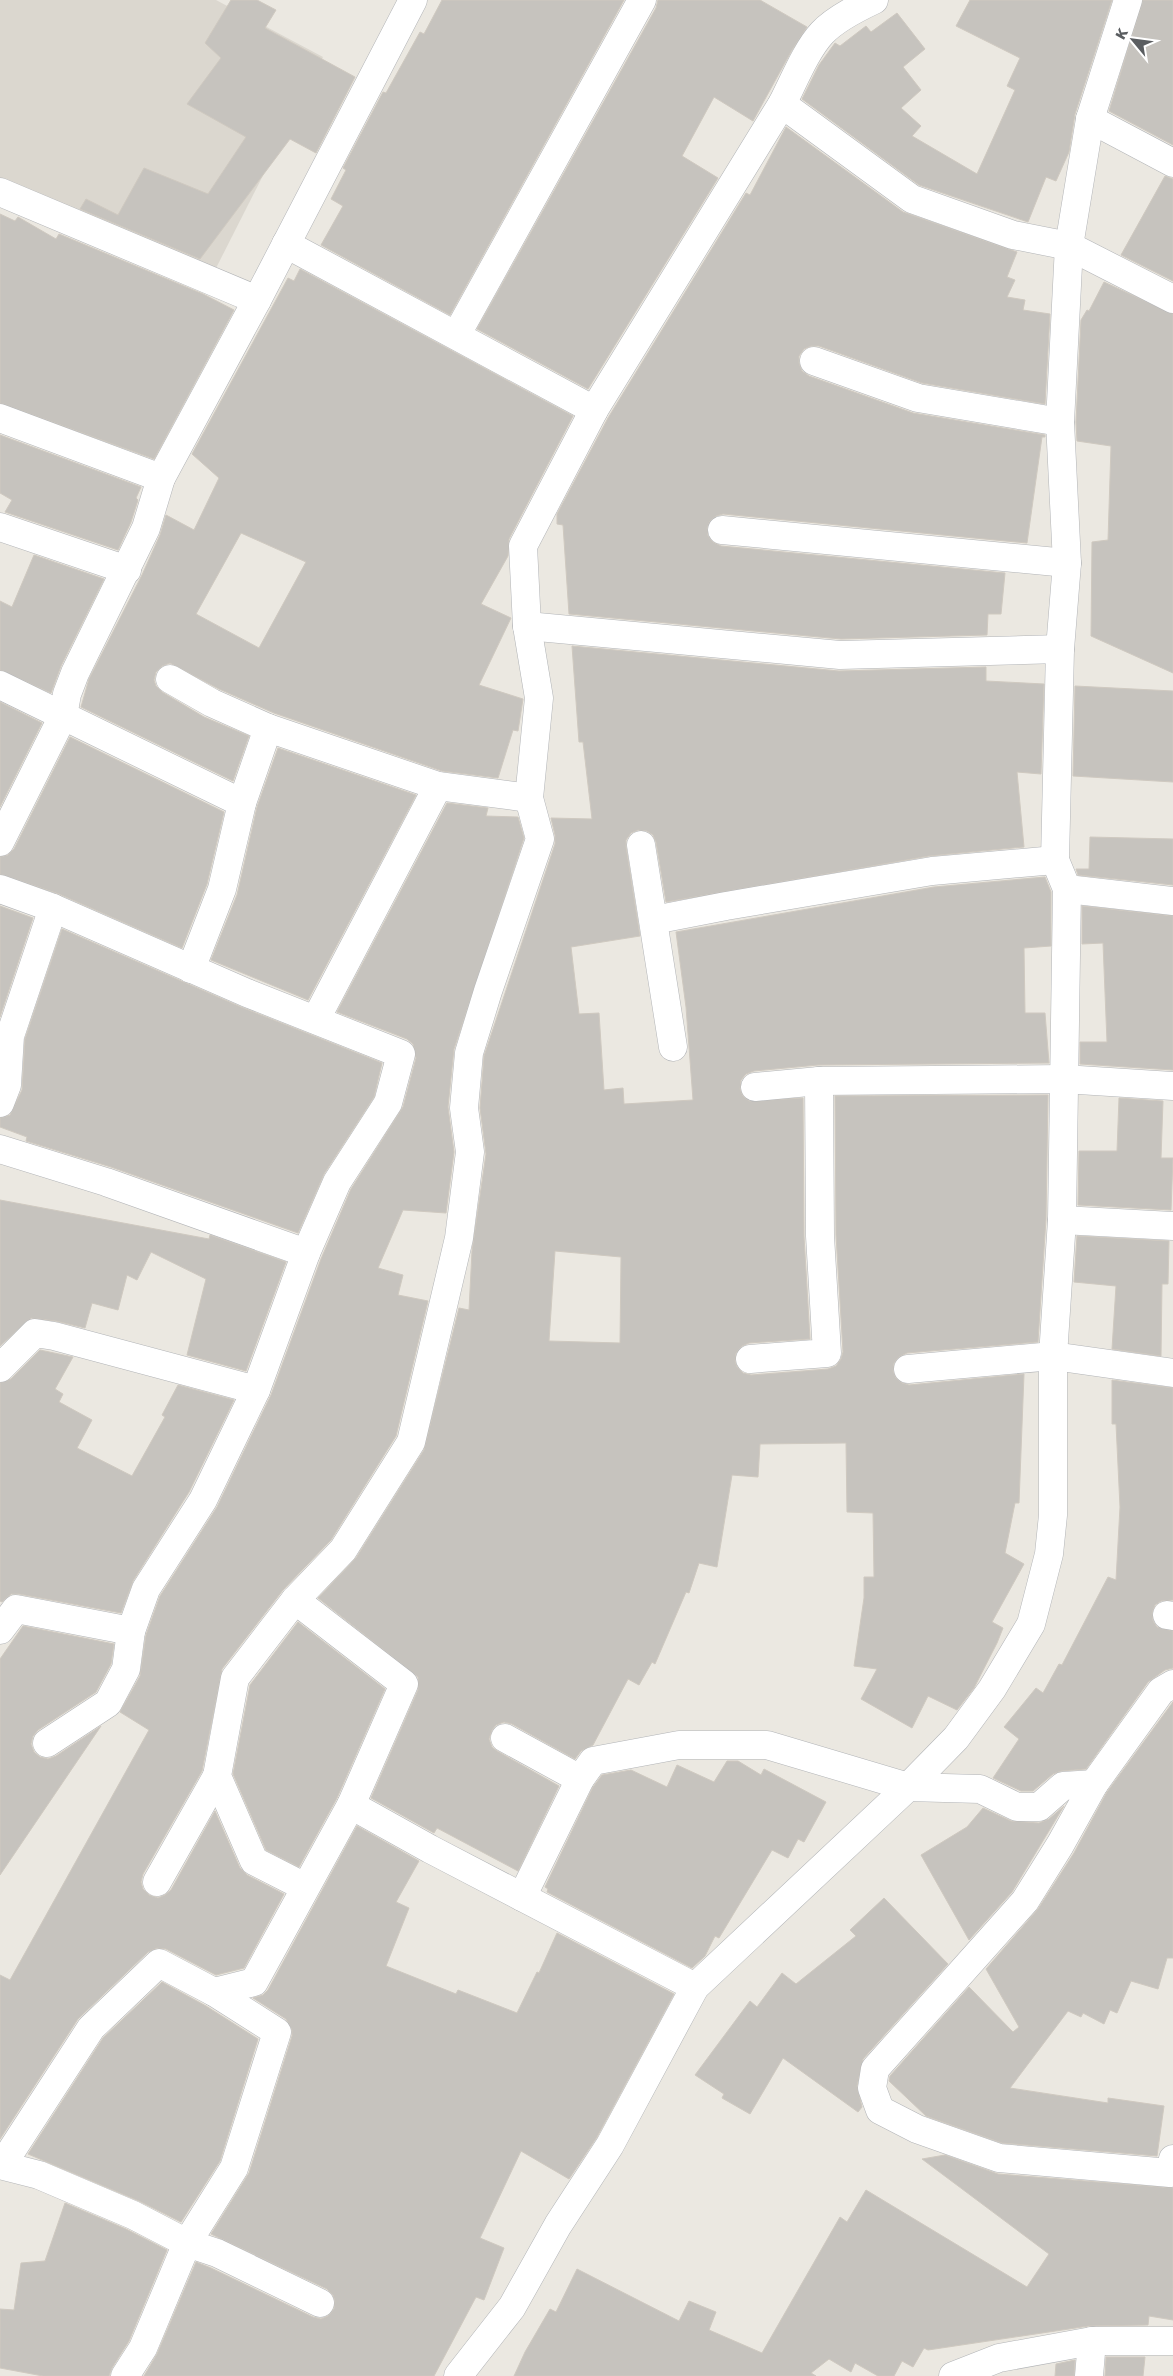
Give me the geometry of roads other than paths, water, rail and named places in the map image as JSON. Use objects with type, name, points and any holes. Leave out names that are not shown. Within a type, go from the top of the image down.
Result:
[{"type":"street","points":[[0,842],[63,716],[67,694],[75,673],[146,528],[161,478],[257,300],[413,0]]},
{"type":"street","points":[[456,334],[642,0]]},
{"type":"street","points":[[157,1882],[217,1776],[235,1678],[296,1600],[343,1550],[411,1442],[459,1238],[470,1152],[464,1108],[469,1053],[488,991],[540,840],[529,798],[539,698],[527,626],[523,546],[594,410],[782,104],[799,70],[822,33],[858,8],[874,0]]},
{"type":"street","points":[[458,2376],[512,2307],[558,2225],[610,2144],[695,1987],[908,1787],[956,1738],[992,1689],[1031,1624],[1049,1554],[1053,1515],[1053,1356],[1062,1220],[1067,889],[1055,860],[1060,649],[1067,562],[1060,422],[1070,246],[1090,119],[1128,0]]},
{"type":"street","points":[[782,104],[912,199],[1013,235],[1070,246],[1173,300]]},
{"type":"street","points":[[1090,119],[1173,163]]},
{"type":"street","points":[[1,196],[257,300]]},
{"type":"street","points":[[286,244],[594,410]]},
{"type":"street","points":[[814,361],[918,398],[1060,422]]},
{"type":"street","points":[[0,418],[161,478]]},
{"type":"street","points":[[0,527],[127,570]]},
{"type":"street","points":[[722,530],[1067,562]]},
{"type":"street","points":[[527,626],[840,655],[1060,649]]},
{"type":"street","points":[[170,679],[212,703],[268,728],[438,786],[529,798]]},
{"type":"street","points":[[0,685],[242,803]]},
{"type":"street","points":[[191,968],[222,889],[242,803],[268,728]]},
{"type":"street","points":[[316,1019],[438,786]]},
{"type":"street","points":[[641,845],[673,1048]]},
{"type":"street","points":[[654,920],[932,871],[1055,860]]},
{"type":"street","points":[[0,889],[53,908],[247,993],[401,1054],[388,1103],[337,1182],[306,1254],[256,1390],[203,1500],[146,1589],[132,1631],[126,1669],[108,1703],[47,1743]]},
{"type":"street","points":[[1067,889],[1173,901]]},
{"type":"street","points":[[0,1103],[7,1085],[10,1036],[53,908]]},
{"type":"street","points":[[755,1087],[819,1080],[1064,1079],[1173,1086]]},
{"type":"street","points":[[750,1359],[827,1354],[820,1236],[819,1080]]},
{"type":"street","points":[[0,1149],[106,1182],[306,1254]]},
{"type":"street","points":[[1062,1220],[1173,1226]]},
{"type":"street","points":[[0,1368],[35,1333],[54,1336],[256,1390]]},
{"type":"street","points":[[908,1370],[1053,1356],[1173,1372]]},
{"type":"street","points":[[214,1992],[254,1982],[351,1805],[404,1684],[296,1600]]},
{"type":"street","points":[[0,1630],[16,1609],[132,1631]]},
{"type":"street","points":[[1173,1684],[1161,1691],[1094,1784],[1026,1901],[875,2069],[872,2088],[880,2110],[917,2128],[998,2158],[1170,2173],[1173,2160]]},
{"type":"street","points":[[505,1738],[580,1779]]},
{"type":"street","points":[[522,1897],[580,1779],[593,1761],[679,1745],[767,1745],[908,1787],[980,1789],[1016,1807],[1039,1807],[1063,1786],[1094,1784]]},
{"type":"street","points":[[217,1776],[254,1861],[305,1887]]},
{"type":"street","points":[[351,1805],[430,1849],[695,1987]]},
{"type":"street","points":[[124,2376],[143,2348],[187,2243],[234,2168],[277,2032],[214,1992],[159,1963],[91,2028],[1,2165],[39,2175],[132,2215],[187,2243],[217,2253],[320,2303]]},
{"type":"street","points":[[1089,2376],[1092,2341]]},
{"type":"street","points":[[953,2376],[999,2358],[1092,2341],[1173,2341]]}]
